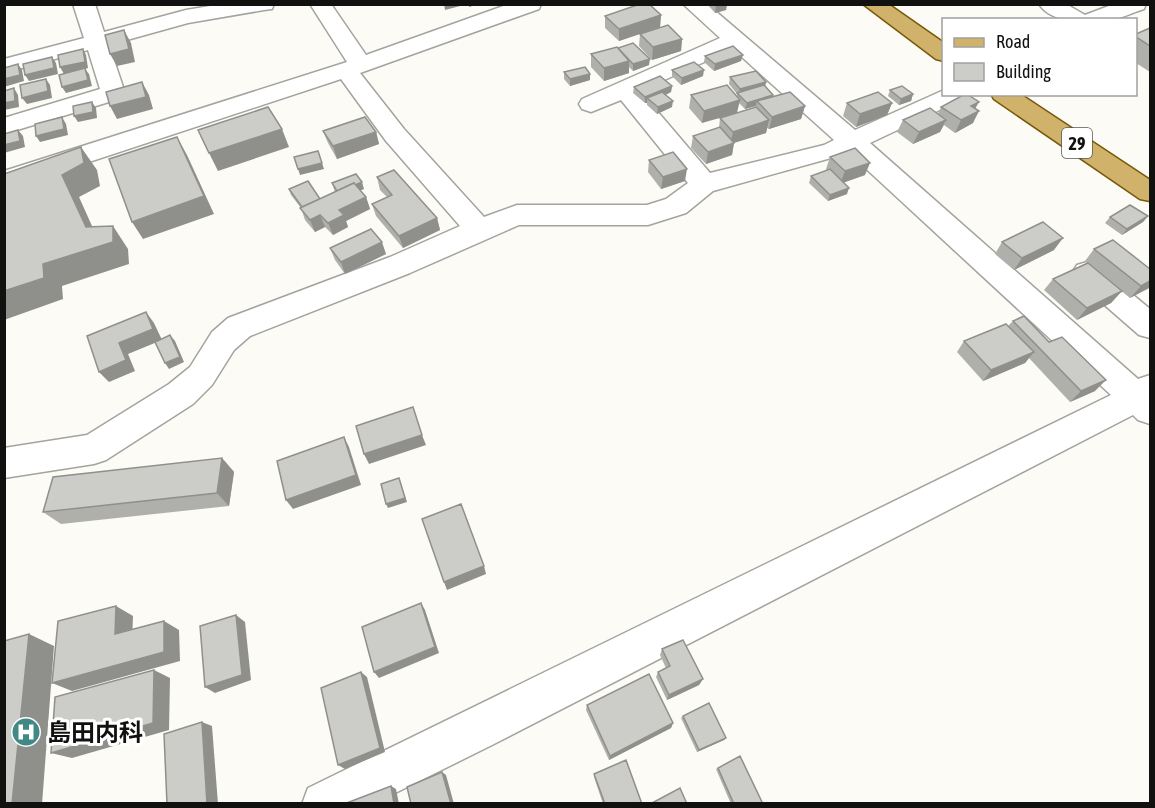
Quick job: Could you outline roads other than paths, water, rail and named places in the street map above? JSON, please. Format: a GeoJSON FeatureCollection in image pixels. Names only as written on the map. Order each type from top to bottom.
{"type":"FeatureCollection","features":[{"type":"Feature","properties":{"kind":"main road"},"geometry":{"type":"LineString","coordinates":[[873,4],[942,53]]}},
{"type":"Feature","properties":{"kind":"main road"},"geometry":{"type":"LineString","coordinates":[[902,4],[942,33]]}},
{"type":"Feature","properties":{"kind":"main road","name":"29"},"geometry":{"type":"LineString","coordinates":[[1005,96],[1150,192]]}},
{"type":"Feature","properties":{"kind":"main road","name":"29"},"geometry":{"type":"LineString","coordinates":[[1037,96],[1150,170]]}},
{"type":"Feature","properties":{"kind":"street"},"geometry":{"type":"LineString","coordinates":[[4,126],[113,93],[98,40],[84,4]]}},
{"type":"Feature","properties":{"kind":"street"},"geometry":{"type":"LineString","coordinates":[[4,66],[186,17],[264,4]]}},
{"type":"Feature","properties":{"kind":"street"},"geometry":{"type":"LineString","coordinates":[[320,4],[353,67],[395,135],[479,229]]}},
{"type":"Feature","properties":{"kind":"street"},"geometry":{"type":"LineString","coordinates":[[4,181],[353,67],[531,4]]}},
{"type":"Feature","properties":{"kind":"street"},"geometry":{"type":"LineString","coordinates":[[324,804],[1145,399],[693,4]]}},
{"type":"Feature","properties":{"kind":"street"},"geometry":{"type":"LineString","coordinates":[[1049,4],[1074,18]]}},
{"type":"Feature","properties":{"kind":"street"},"geometry":{"type":"LineString","coordinates":[[591,104],[735,40]]}},
{"type":"Feature","properties":{"kind":"street"},"geometry":{"type":"LineString","coordinates":[[626,90],[704,184]]}},
{"type":"Feature","properties":{"kind":"street"},"geometry":{"type":"LineString","coordinates":[[4,464],[94,449],[180,394],[201,375],[223,341],[239,327],[400,265],[479,229],[518,215],[648,214],[676,206],[704,184],[832,151],[950,96]]}},
{"type":"Feature","properties":{"kind":"street"},"geometry":{"type":"LineString","coordinates":[[1087,273],[1150,326]]}},
{"type":"Feature","properties":{"kind":"place","name":"島田内科"},"geometry":{"type":"Point","coordinates":[26,732]}}]}
